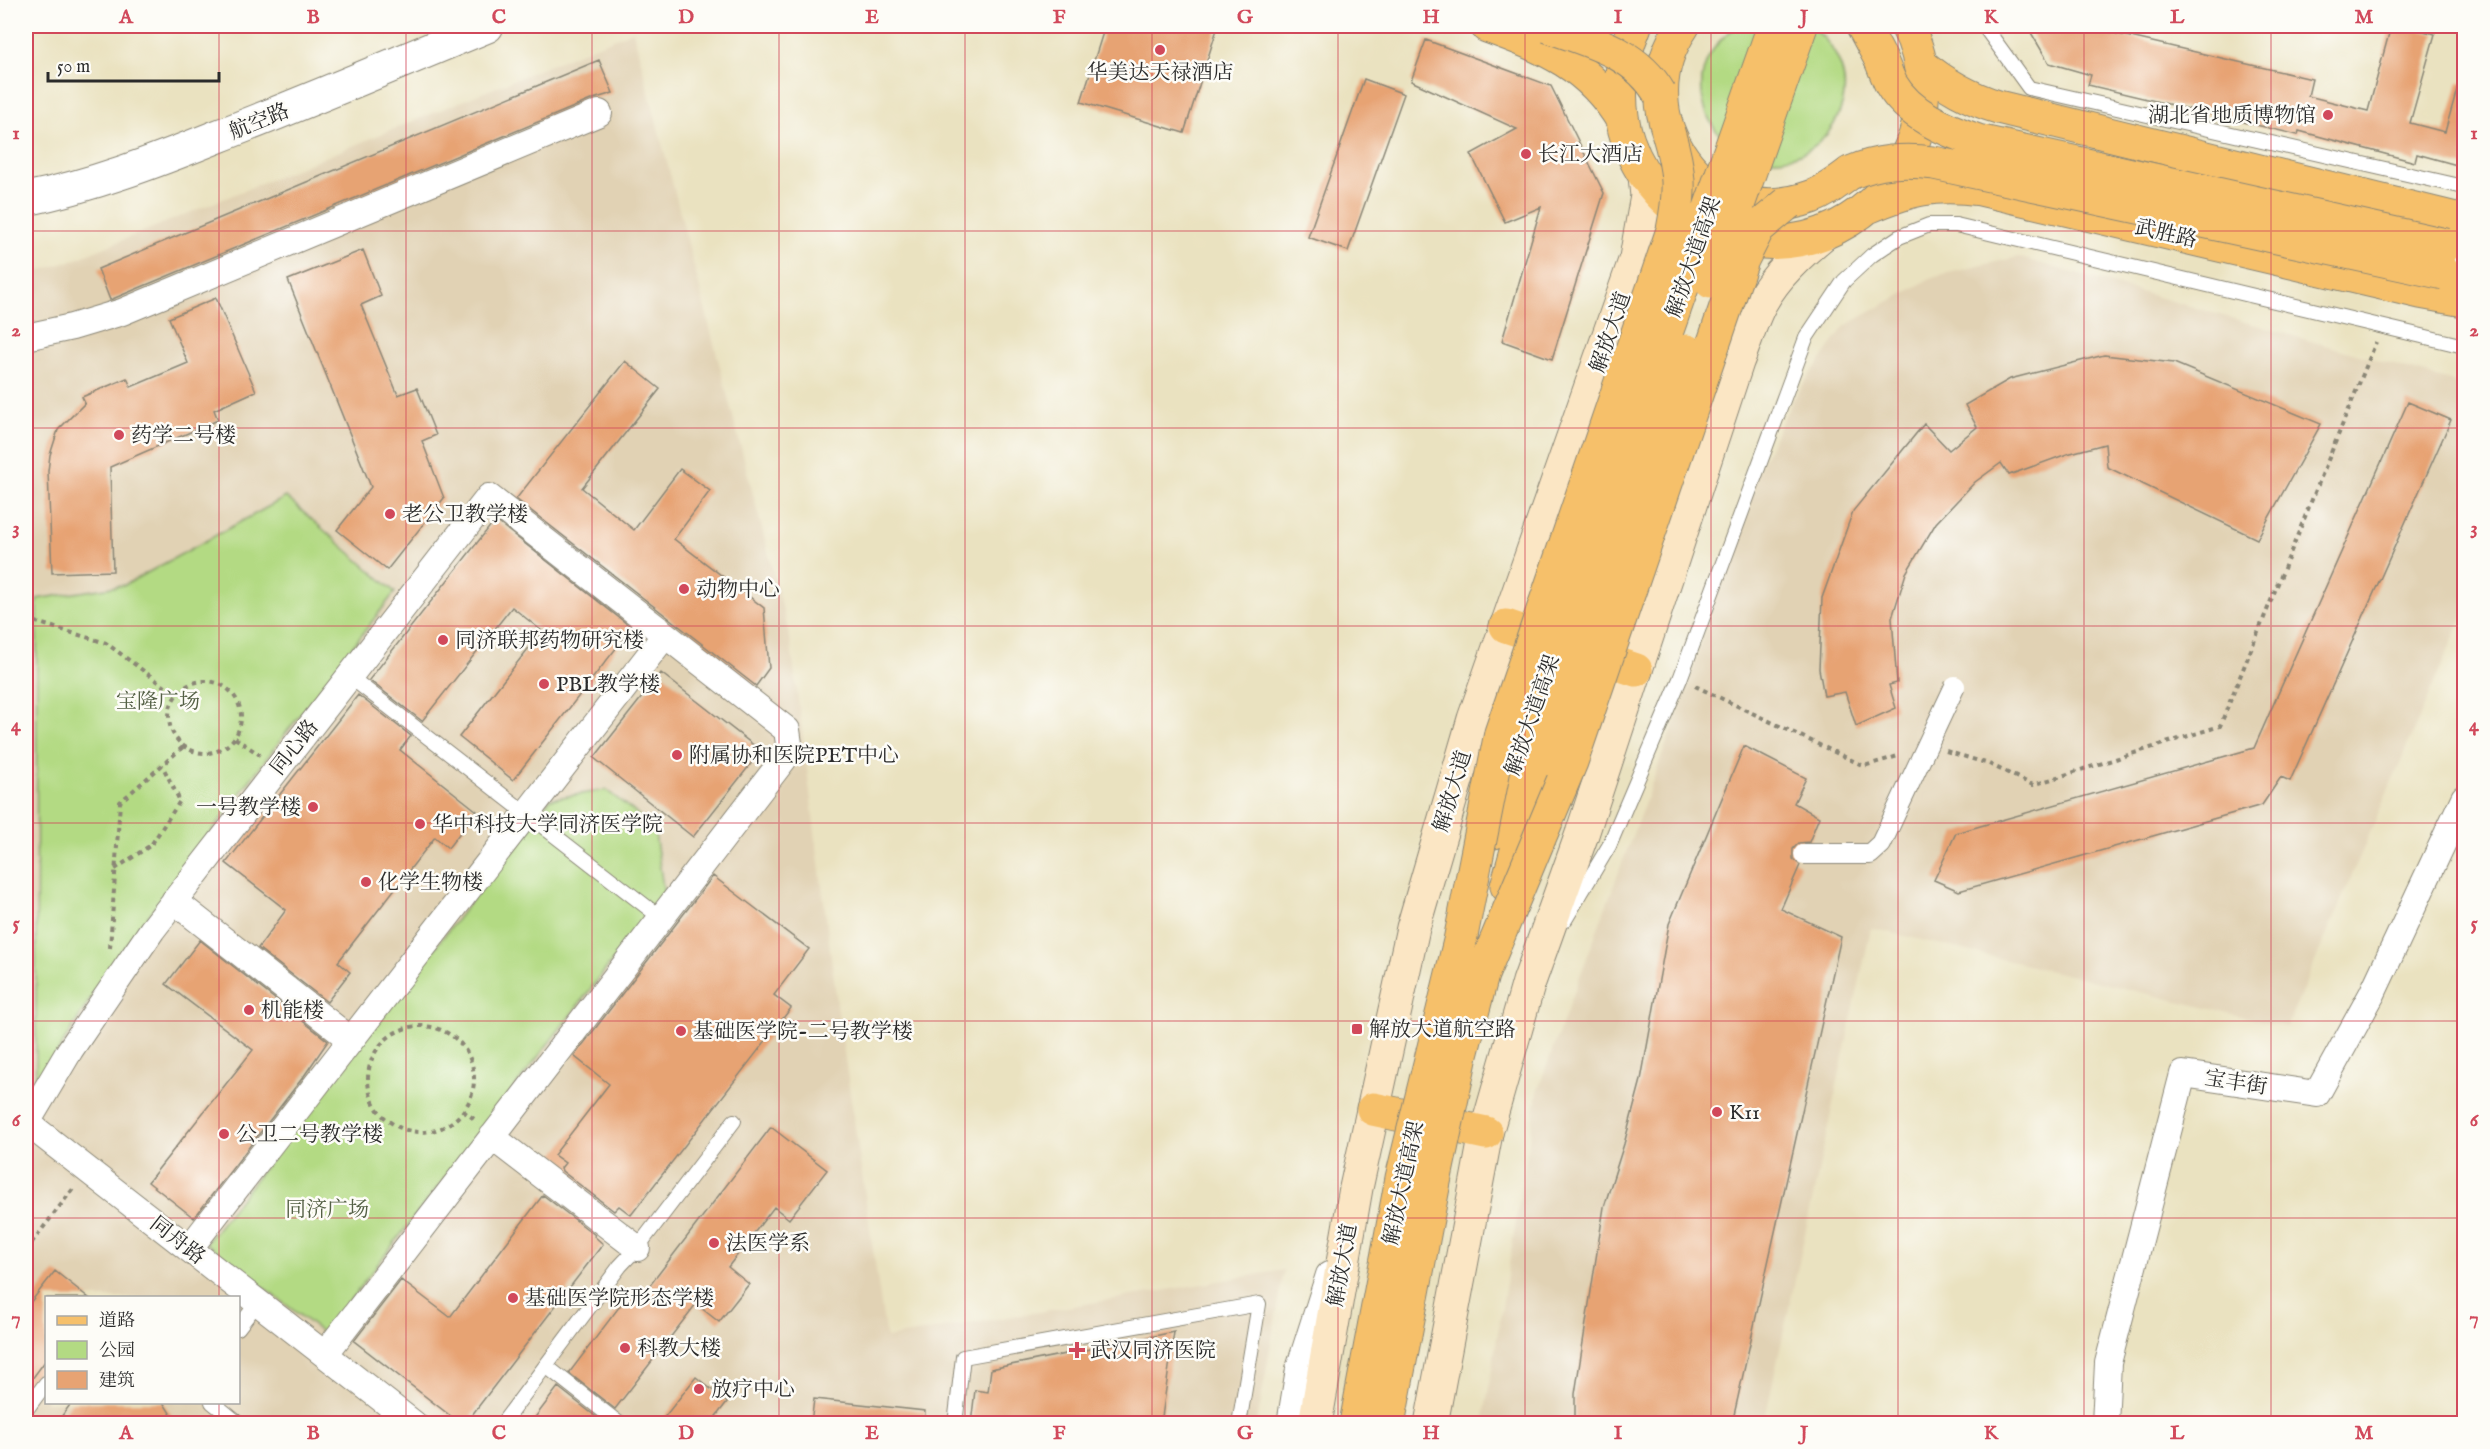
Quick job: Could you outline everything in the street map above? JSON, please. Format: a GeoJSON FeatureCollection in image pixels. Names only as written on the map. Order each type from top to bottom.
{"type":"FeatureCollection","features":[{"type":"Feature","properties":{"kind":"main road"},"geometry":{"type":"LineString","coordinates":[[1487,26],[1558,54],[1579,69],[1610,99],[1623,122]]}},
{"type":"Feature","properties":{"kind":"main road"},"geometry":{"type":"LineString","coordinates":[[1460,941],[1501,733],[1673,230],[1680,184],[1660,94],[1650,76],[1622,56],[1548,26]]}},
{"type":"Feature","properties":{"kind":"main road"},"geometry":{"type":"LineString","coordinates":[[1635,26],[1624,59],[1620,95],[1628,141],[1645,176],[1676,210],[1696,224],[1746,241],[1773,243],[1797,241],[1824,233],[1851,220],[1868,207],[1894,179],[1904,163],[1915,137],[1922,111],[1920,64],[1907,26]]}},
{"type":"Feature","properties":{"kind":"main road"},"geometry":{"type":"LineString","coordinates":[[1660,94],[1667,55],[1683,26]]}},
{"type":"Feature","properties":{"kind":"main road","name":"解放大道高架"},"geometry":{"type":"LineString","coordinates":[[1356,1424],[1402,1178],[1460,941],[1519,751],[1774,26]]}},
{"type":"Feature","properties":{"kind":"main road","name":"解放大道高架"},"geometry":{"type":"LineString","coordinates":[[1388,1424],[1434,1182],[1461,1055],[1543,759],[1801,26]]}},
{"type":"Feature","properties":{"kind":"main road"},"geometry":{"type":"LineString","coordinates":[[1863,26],[1872,40],[1892,85],[1902,98],[1914,110],[1957,134],[1978,141],[2457,253]]}},
{"type":"Feature","properties":{"kind":"main road"},"geometry":{"type":"LineString","coordinates":[[1920,64],[1938,80],[1973,99],[2457,253]]}},
{"type":"Feature","properties":{"kind":"main road"},"geometry":{"type":"LineString","coordinates":[[1668,132],[1677,151],[1690,168],[1707,183],[1725,194],[1745,201],[1767,204],[1788,203],[1811,197],[1831,187],[1850,173],[1870,165],[1909,160],[2457,253]]}},
{"type":"Feature","properties":{"kind":"main road","name":"解放大道"},"geometry":{"type":"LineString","coordinates":[[1315,1424],[1356,1188],[1413,928],[1474,719],[1636,258],[1647,196],[1645,176]]}},
{"type":"Feature","properties":{"kind":"main road","name":"武胜路"},"geometry":{"type":"LineString","coordinates":[[1868,207],[1900,194],[1924,188],[1948,185],[1980,189],[2420,292],[2464,300]]}},
{"type":"Feature","properties":{"kind":"main road"},"geometry":{"type":"LineString","coordinates":[[1482,975],[1571,762],[1742,260],[1758,228],[1788,203]]}},
{"type":"Feature","properties":{"kind":"main road"},"geometry":{"type":"LineString","coordinates":[[1431,1424],[1486,1133],[1529,982],[1582,834],[1737,362],[1761,303],[1789,265],[1824,233]]}},
{"type":"Feature","properties":{"kind":"main road"},"geometry":{"type":"LineString","coordinates":[[1506,626],[1636,670]]}},
{"type":"Feature","properties":{"kind":"main road"},"geometry":{"type":"LineString","coordinates":[[1373,1109],[1486,1133]]}},
{"type":"Feature","properties":{"kind":"street","name":"航空路"},"geometry":{"type":"LineString","coordinates":[[26,200],[62,192],[150,163],[267,118],[487,26]]}},
{"type":"Feature","properties":{"kind":"street"},"geometry":{"type":"LineString","coordinates":[[26,337],[72,327],[122,312],[599,113]]}},
{"type":"Feature","properties":{"kind":"street","name":"同心路"},"geometry":{"type":"LineString","coordinates":[[26,1123],[107,993],[174,901],[489,497],[665,635]]}},
{"type":"Feature","properties":{"kind":"street"},"geometry":{"type":"LineString","coordinates":[[189,1249],[665,635],[787,730],[790,751],[325,1354]]}},
{"type":"Feature","properties":{"kind":"street"},"geometry":{"type":"LineString","coordinates":[[1804,854],[1870,854],[1881,844],[1955,686]]}},
{"type":"Feature","properties":{"kind":"street","name":"宝丰街"},"geometry":{"type":"LineString","coordinates":[[2105,1424],[2108,1363],[2183,1074],[2317,1094],[2372,994],[2464,798]]}},
{"type":"Feature","properties":{"kind":"street"},"geometry":{"type":"LineString","coordinates":[[174,901],[351,1040]]}},
{"type":"Feature","properties":{"kind":"street"},"geometry":{"type":"LineString","coordinates":[[26,1089],[26,1123]]}},
{"type":"Feature","properties":{"kind":"street","name":"同舟路"},"geometry":{"type":"LineString","coordinates":[[26,1123],[414,1424]]}},
{"type":"Feature","properties":{"kind":"street"},"geometry":{"type":"LineString","coordinates":[[492,1137],[637,1248]]}},
{"type":"Feature","properties":{"kind":"street"},"geometry":{"type":"LineString","coordinates":[[1290,1424],[1299,1369],[1356,1188]]}},
{"type":"Feature","properties":{"kind":"lane"},"geometry":{"type":"LineString","coordinates":[[1984,26],[2029,88],[2464,187]]}},
{"type":"Feature","properties":{"kind":"lane"},"geometry":{"type":"LineString","coordinates":[[1529,982],[1609,846],[1680,679],[1806,338],[1844,281],[1872,255],[1899,237],[1929,225],[1956,225],[2464,346]]}},
{"type":"Feature","properties":{"kind":"lane"},"geometry":{"type":"LineString","coordinates":[[349,676],[661,918]]}},
{"type":"Feature","properties":{"kind":"lane"},"geometry":{"type":"LineString","coordinates":[[502,1424],[620,1266],[637,1248],[734,1121]]}},
{"type":"Feature","properties":{"kind":"lane"},"geometry":{"type":"LineString","coordinates":[[240,1325],[258,1302]]}},
{"type":"Feature","properties":{"kind":"lane"},"geometry":{"type":"LineString","coordinates":[[954,1424],[963,1357],[1259,1304],[1239,1424]]}},
{"type":"Feature","properties":{"kind":"lane"},"geometry":{"type":"LineString","coordinates":[[546,1366],[620,1424]]}},
{"type":"Feature","properties":{"kind":"lane"},"geometry":{"type":"LineString","coordinates":[[26,1410],[45,1384]]}},
{"type":"Feature","properties":{"kind":"lane"},"geometry":{"type":"LineString","coordinates":[[214,1404],[239,1424]]}},
{"type":"Feature","properties":{"kind":"path"},"geometry":{"type":"LineString","coordinates":[[1940,750],[1989,764],[2033,785],[2220,726],[2383,326]]}},
{"type":"Feature","properties":{"kind":"path"},"geometry":{"type":"LineString","coordinates":[[26,619],[106,643],[176,695]]}},
{"type":"Feature","properties":{"kind":"path"},"geometry":{"type":"LineString","coordinates":[[1680,679],[1864,766],[1908,753]]}},
{"type":"Feature","properties":{"kind":"path"},"geometry":{"type":"LineString","coordinates":[[210,680],[232,691],[239,702],[242,714],[241,727],[235,738],[227,747],[217,752],[194,752],[184,746],[175,739],[168,716],[176,695],[185,686],[197,681],[210,680]]}},
{"type":"Feature","properties":{"kind":"path"},"geometry":{"type":"LineString","coordinates":[[235,738],[266,759]]}},
{"type":"Feature","properties":{"kind":"path"},"geometry":{"type":"LineString","coordinates":[[107,993],[120,801],[184,746]]}},
{"type":"Feature","properties":{"kind":"path"},"geometry":{"type":"LineString","coordinates":[[115,870],[151,845],[180,801],[162,765]]}},
{"type":"Feature","properties":{"kind":"path"},"geometry":{"type":"LineString","coordinates":[[414,1027],[428,1027],[453,1037],[463,1047],[473,1072],[472,1092],[463,1111],[454,1121],[428,1132],[401,1128],[389,1121],[379,1112],[372,1100],[369,1086],[370,1066],[379,1047],[400,1030],[414,1027]]}},
{"type":"Feature","properties":{"kind":"path"},"geometry":{"type":"LineString","coordinates":[[26,1250],[88,1170]]}},
{"type":"Feature","properties":{"kind":"shaded area","name":"华中科技大学同济医学院"},"geometry":{"type":"Polygon","coordinates":[[[633,31],[790,637],[838,1011],[886,1338],[1284,1270],[1257,1423],[26,1424],[26,275],[74,260],[633,31]]]}},
{"type":"Feature","properties":{"kind":"shaded area"},"geometry":{"type":"Polygon","coordinates":[[[2018,257],[2464,385],[2464,613],[2287,1027],[1871,928],[1764,1423],[1483,1424],[1537,1092],[1685,694],[1745,497],[1793,399],[1845,326],[1935,276],[2018,257]]]}},
{"type":"Feature","properties":{"kind":"green space"},"geometry":{"type":"Polygon","coordinates":[[[1738,26],[1808,26],[1824,38],[1835,54],[1844,78],[1842,106],[1827,134],[1808,150],[1787,158],[1764,158],[1742,152],[1723,139],[1709,119],[1702,93],[1706,63],[1722,38],[1738,26]]]}},
{"type":"Feature","properties":{"kind":"green space","name":"宝隆广场"},"geometry":{"type":"Polygon","coordinates":[[[286,497],[395,592],[110,967],[36,1087],[37,599],[125,585],[286,497]]]}},
{"type":"Feature","properties":{"kind":"green space","name":"同济广场"},"geometry":{"type":"Polygon","coordinates":[[[606,790],[654,827],[664,894],[324,1334],[206,1243],[550,799],[606,790]]]}},
{"type":"Feature","properties":{"kind":"building"},"geometry":{"type":"Polygon","coordinates":[[[1105,26],[1218,26],[1184,133],[1081,102],[1105,26]]]}},
{"type":"Feature","properties":{"kind":"building"},"geometry":{"type":"Polygon","coordinates":[[[2027,26],[2083,26],[2312,79],[2308,96],[2368,111],[2391,26],[2404,26],[2435,34],[2410,123],[2445,132],[2459,82],[2464,83],[2464,167],[2417,154],[2415,162],[2299,131],[2298,135],[2088,85],[2091,75],[2049,63],[2027,26]]]}},
{"type":"Feature","properties":{"kind":"building"},"geometry":{"type":"Polygon","coordinates":[[[1426,40],[1551,86],[1604,193],[1552,359],[1502,341],[1541,207],[1505,222],[1471,154],[1517,129],[1411,81],[1426,40]]]}},
{"type":"Feature","properties":{"kind":"building"},"geometry":{"type":"Polygon","coordinates":[[[599,60],[613,93],[593,99],[110,300],[98,269],[599,60]]]}},
{"type":"Feature","properties":{"kind":"building"},"geometry":{"type":"Polygon","coordinates":[[[1364,79],[1404,94],[1348,251],[1308,237],[1364,79]]]}},
{"type":"Feature","properties":{"kind":"building"},"geometry":{"type":"Polygon","coordinates":[[[363,250],[381,296],[361,305],[398,395],[417,388],[436,435],[422,441],[444,498],[387,570],[337,530],[371,487],[288,280],[363,250]]]}},
{"type":"Feature","properties":{"kind":"building","name":"药学二号楼"},"geometry":{"type":"Polygon","coordinates":[[[216,298],[256,391],[214,410],[218,420],[110,467],[113,571],[52,573],[48,471],[50,455],[58,430],[85,403],[82,397],[127,378],[131,387],[188,363],[169,318],[216,298]]]}},
{"type":"Feature","properties":{"kind":"building"},"geometry":{"type":"Polygon","coordinates":[[[2104,355],[2174,363],[2321,424],[2257,539],[2107,467],[2105,444],[2067,454],[2009,475],[2001,463],[1975,482],[1936,523],[1906,573],[1892,618],[1897,683],[1889,685],[1896,708],[1856,726],[1845,692],[1824,696],[1819,669],[1822,598],[1853,511],[1924,424],[1949,450],[1977,427],[1965,405],[2010,379],[2104,355]]]}},
{"type":"Feature","properties":{"kind":"building"},"geometry":{"type":"Polygon","coordinates":[[[625,361],[660,389],[582,488],[634,530],[680,469],[710,491],[674,539],[764,608],[769,668],[756,686],[516,499],[625,361]]]}},
{"type":"Feature","properties":{"kind":"building"},"geometry":{"type":"Polygon","coordinates":[[[2408,402],[2451,420],[2290,781],[2281,777],[2262,805],[1959,891],[1934,880],[1956,833],[2254,748],[2408,402]]]}},
{"type":"Feature","properties":{"kind":"building"},"geometry":{"type":"Polygon","coordinates":[[[495,520],[632,628],[513,780],[459,737],[542,631],[512,607],[422,721],[369,680],[495,520]]]}},
{"type":"Feature","properties":{"kind":"building","name":"附属协和医院PET中心"},"geometry":{"type":"Polygon","coordinates":[[[661,673],[761,751],[693,837],[594,758],[661,673]]]}},
{"type":"Feature","properties":{"kind":"building"},"geometry":{"type":"Polygon","coordinates":[[[358,695],[411,736],[400,750],[477,811],[448,848],[435,837],[338,962],[350,972],[327,1002],[258,948],[286,910],[226,863],[358,695]]]}},
{"type":"Feature","properties":{"kind":"building","name":"K11"},"geometry":{"type":"Polygon","coordinates":[[[1744,746],[1806,778],[1794,803],[1819,817],[1809,842],[1799,843],[1793,849],[1793,859],[1800,865],[1781,909],[1841,937],[1732,1424],[1575,1424],[1575,1394],[1604,1207],[1641,1080],[1669,924],[1744,746]]]}},
{"type":"Feature","properties":{"kind":"building","name":"基础医学院-二号教学楼"},"geometry":{"type":"Polygon","coordinates":[[[713,876],[809,949],[774,995],[791,1008],[631,1215],[619,1206],[614,1211],[562,1171],[561,1168],[565,1163],[554,1155],[609,1084],[574,1056],[713,876]]]}},
{"type":"Feature","properties":{"kind":"building"},"geometry":{"type":"Polygon","coordinates":[[[200,940],[328,1041],[304,1076],[194,1218],[148,1182],[253,1050],[166,984],[200,940]]]}},
{"type":"Feature","properties":{"kind":"building","name":"法医学系"},"geometry":{"type":"Polygon","coordinates":[[[771,1127],[827,1170],[789,1219],[774,1207],[728,1267],[749,1284],[719,1322],[696,1304],[615,1409],[569,1373],[632,1290],[641,1297],[771,1127]]]}},
{"type":"Feature","properties":{"kind":"building","name":"基础医学院形态学楼"},"geometry":{"type":"Polygon","coordinates":[[[543,1195],[595,1235],[603,1244],[465,1424],[461,1424],[354,1341],[401,1280],[450,1317],[543,1195]]]}},
{"type":"Feature","properties":{"kind":"building"},"geometry":{"type":"Polygon","coordinates":[[[55,1271],[86,1296],[45,1296],[45,1361],[26,1387],[26,1308],[55,1271]]]}},
{"type":"Feature","properties":{"kind":"building"},"geometry":{"type":"Polygon","coordinates":[[[1174,1332],[1161,1424],[971,1424],[975,1390],[988,1392],[991,1369],[1174,1332]]]}},
{"type":"Feature","properties":{"kind":"building","name":"放疗中心"},"geometry":{"type":"Polygon","coordinates":[[[696,1377],[727,1402],[710,1424],[659,1424],[696,1377]]]}},
{"type":"Feature","properties":{"kind":"building"},"geometry":{"type":"Polygon","coordinates":[[[558,1387],[604,1423],[604,1424],[530,1424],[558,1387]]]}},
{"type":"Feature","properties":{"kind":"building"},"geometry":{"type":"Polygon","coordinates":[[[814,1399],[925,1411],[924,1424],[811,1424],[814,1399]]]}},
{"type":"Feature","properties":{"kind":"building"},"geometry":{"type":"Polygon","coordinates":[[[71,1404],[164,1404],[177,1424],[56,1424],[71,1404]]]}},
{"type":"Feature","properties":{"kind":"place","name":"华美达天禄酒店"},"geometry":{"type":"Point","coordinates":[1160,50]}},
{"type":"Feature","properties":{"kind":"place","name":"湖北省地质博物馆"},"geometry":{"type":"Point","coordinates":[2328,115]}},
{"type":"Feature","properties":{"kind":"place","name":"长江大酒店"},"geometry":{"type":"Point","coordinates":[1526,154]}},
{"type":"Feature","properties":{"kind":"place","name":"药学二号楼"},"geometry":{"type":"Point","coordinates":[119,435]}},
{"type":"Feature","properties":{"kind":"place","name":"老公卫教学楼"},"geometry":{"type":"Point","coordinates":[390,514]}},
{"type":"Feature","properties":{"kind":"place","name":"动物中心"},"geometry":{"type":"Point","coordinates":[684,589]}},
{"type":"Feature","properties":{"kind":"place","name":"同济联邦药物研究楼"},"geometry":{"type":"Point","coordinates":[443,640]}},
{"type":"Feature","properties":{"kind":"place","name":"PBL教学楼"},"geometry":{"type":"Point","coordinates":[544,684]}},
{"type":"Feature","properties":{"kind":"place","name":"附属协和医院PET中心"},"geometry":{"type":"Point","coordinates":[677,755]}},
{"type":"Feature","properties":{"kind":"place","name":"一号教学楼"},"geometry":{"type":"Point","coordinates":[313,807]}},
{"type":"Feature","properties":{"kind":"place","name":"华中科技大学同济医学院"},"geometry":{"type":"Point","coordinates":[420,824]}},
{"type":"Feature","properties":{"kind":"place","name":"化学生物楼"},"geometry":{"type":"Point","coordinates":[366,882]}},
{"type":"Feature","properties":{"kind":"place","name":"机能楼"},"geometry":{"type":"Point","coordinates":[249,1010]}},
{"type":"Feature","properties":{"kind":"place","name":"解放大道航空路"},"geometry":{"type":"Point","coordinates":[1357,1029]}},
{"type":"Feature","properties":{"kind":"place","name":"基础医学院-二号教学楼"},"geometry":{"type":"Point","coordinates":[681,1031]}},
{"type":"Feature","properties":{"kind":"place","name":"K11"},"geometry":{"type":"Point","coordinates":[1717,1112]}},
{"type":"Feature","properties":{"kind":"place","name":"公卫二号教学楼"},"geometry":{"type":"Point","coordinates":[224,1134]}},
{"type":"Feature","properties":{"kind":"place","name":"法医学系"},"geometry":{"type":"Point","coordinates":[714,1243]}},
{"type":"Feature","properties":{"kind":"place","name":"基础医学院形态学楼"},"geometry":{"type":"Point","coordinates":[513,1298]}},
{"type":"Feature","properties":{"kind":"place","name":"科教大楼"},"geometry":{"type":"Point","coordinates":[625,1348]}},
{"type":"Feature","properties":{"kind":"place","name":"武汉同济医院"},"geometry":{"type":"Point","coordinates":[1077,1350]}},
{"type":"Feature","properties":{"kind":"place","name":"放疗中心"},"geometry":{"type":"Point","coordinates":[699,1389]}}]}
